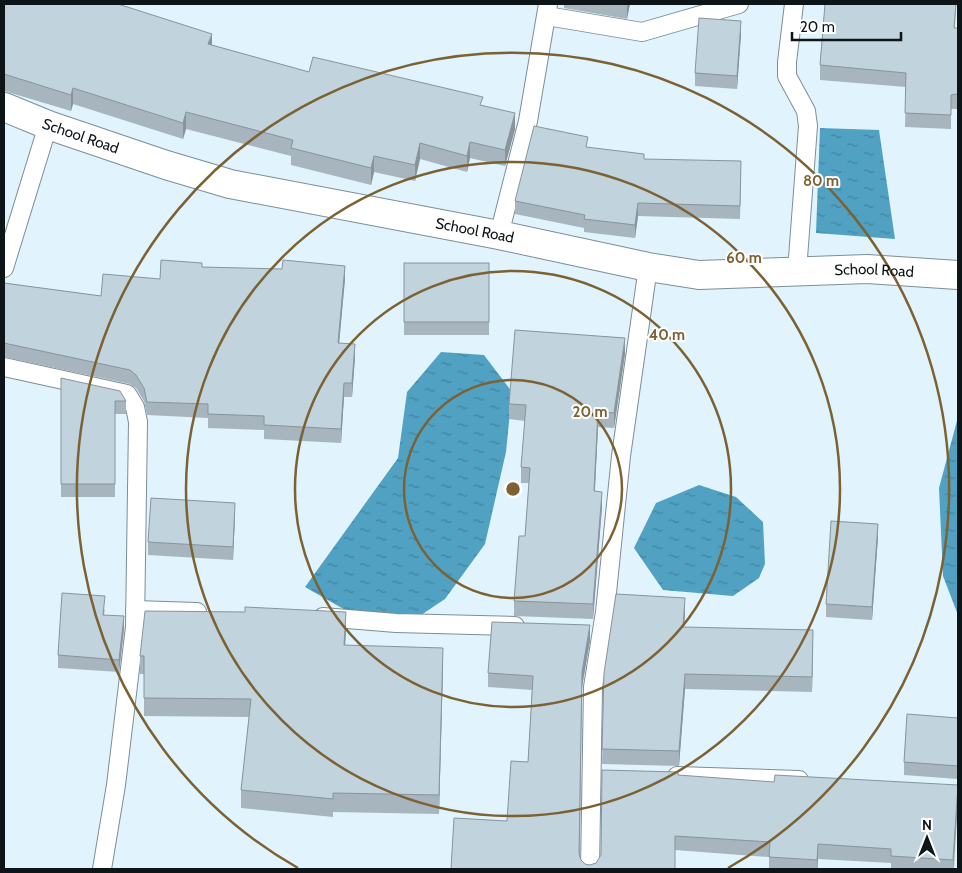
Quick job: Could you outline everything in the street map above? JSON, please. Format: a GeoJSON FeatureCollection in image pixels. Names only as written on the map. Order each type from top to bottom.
{"type":"FeatureCollection","features":[{"type":"Feature","properties":{"kind":"street","name":"School Road"},"geometry":{"type":"LineString","coordinates":[[4,107],[48,125],[166,165],[230,184],[499,235],[648,267],[699,274],[867,269],[958,275]]}},
{"type":"Feature","properties":{"kind":"lane"},"geometry":{"type":"LineString","coordinates":[[499,235],[528,121],[547,10],[642,32],[740,4]]}},
{"type":"Feature","properties":{"kind":"lane"},"geometry":{"type":"LineString","coordinates":[[794,4],[786,62],[787,76],[806,111],[808,126],[797,272]]}},
{"type":"Feature","properties":{"kind":"lane"},"geometry":{"type":"LineString","coordinates":[[4,268],[48,125]]}},
{"type":"Feature","properties":{"kind":"lane"},"geometry":{"type":"LineString","coordinates":[[590,869],[593,688],[602,630],[621,456],[648,267]]}},
{"type":"Feature","properties":{"kind":"lane"},"geometry":{"type":"LineString","coordinates":[[4,367],[126,394],[136,407],[138,422],[136,627],[116,785],[102,869]]}},
{"type":"Feature","properties":{"kind":"lane"},"geometry":{"type":"LineString","coordinates":[[136,610],[211,613]]}},
{"type":"Feature","properties":{"kind":"lane"},"geometry":{"type":"LineString","coordinates":[[306,616],[396,623],[536,627]]}},
{"type":"Feature","properties":{"kind":"lane"},"geometry":{"type":"LineString","coordinates":[[583,629],[602,630]]}},
{"type":"Feature","properties":{"kind":"lane"},"geometry":{"type":"LineString","coordinates":[[592,774],[612,774]]}},
{"type":"Feature","properties":{"kind":"lane"},"geometry":{"type":"LineString","coordinates":[[661,776],[820,781]]}},
{"type":"Feature","properties":{"kind":"water"},"geometry":{"type":"Polygon","coordinates":[[[820,128],[879,130],[895,239],[816,233],[820,128]]]}},
{"type":"Feature","properties":{"kind":"water"},"geometry":{"type":"Polygon","coordinates":[[[441,352],[484,355],[512,392],[506,452],[485,544],[445,599],[415,619],[361,619],[305,587],[398,458],[407,392],[441,352]]]}},
{"type":"Feature","properties":{"kind":"water"},"geometry":{"type":"Polygon","coordinates":[[[958,417],[958,615],[943,576],[939,488],[958,417]]]}},
{"type":"Feature","properties":{"kind":"water"},"geometry":{"type":"Polygon","coordinates":[[[699,485],[736,497],[763,522],[765,564],[759,578],[733,596],[663,590],[634,548],[656,503],[699,485]]]}},
{"type":"Feature","properties":{"kind":"building"},"geometry":{"type":"Polygon","coordinates":[[[4,4],[118,4],[212,34],[208,44],[309,72],[313,57],[483,97],[480,105],[515,113],[505,150],[470,142],[467,156],[420,143],[415,165],[374,156],[371,168],[291,148],[293,140],[186,112],[183,123],[73,88],[71,95],[4,74],[4,4]]]}},
{"type":"Feature","properties":{"kind":"building"},"geometry":{"type":"Polygon","coordinates":[[[825,4],[956,4],[954,28],[958,28],[958,94],[951,95],[951,115],[905,113],[906,73],[820,65],[825,4]]]}},
{"type":"Feature","properties":{"kind":"building"},"geometry":{"type":"Polygon","coordinates":[[[699,18],[741,21],[737,76],[695,73],[699,18]]]}},
{"type":"Feature","properties":{"kind":"building"},"geometry":{"type":"Polygon","coordinates":[[[534,126],[588,137],[586,147],[644,154],[644,159],[741,161],[740,206],[638,203],[635,225],[584,219],[585,215],[515,201],[534,126]]]}},
{"type":"Feature","properties":{"kind":"building"},"geometry":{"type":"Polygon","coordinates":[[[161,260],[202,263],[202,267],[282,269],[283,260],[345,266],[338,343],[355,344],[352,383],[344,383],[341,429],[264,425],[264,416],[208,414],[208,404],[147,402],[144,388],[136,375],[130,370],[4,343],[4,283],[101,296],[103,274],[160,279],[161,260]]]}},
{"type":"Feature","properties":{"kind":"building"},"geometry":{"type":"Polygon","coordinates":[[[404,263],[489,263],[489,322],[404,322],[404,263]]]}},
{"type":"Feature","properties":{"kind":"building"},"geometry":{"type":"Polygon","coordinates":[[[515,330],[625,338],[614,413],[598,411],[594,491],[602,492],[593,604],[514,601],[519,536],[525,536],[530,468],[521,467],[526,405],[509,404],[515,330]]]}},
{"type":"Feature","properties":{"kind":"building"},"geometry":{"type":"Polygon","coordinates":[[[61,378],[120,391],[126,401],[115,401],[115,484],[61,484],[61,378]]]}},
{"type":"Feature","properties":{"kind":"building"},"geometry":{"type":"Polygon","coordinates":[[[151,498],[235,503],[233,547],[148,542],[151,498]]]}},
{"type":"Feature","properties":{"kind":"building"},"geometry":{"type":"Polygon","coordinates":[[[831,521],[878,524],[872,607],[826,604],[831,521]]]}},
{"type":"Feature","properties":{"kind":"building"},"geometry":{"type":"Polygon","coordinates":[[[62,593],[105,596],[103,615],[124,616],[119,660],[58,655],[62,593]]]}},
{"type":"Feature","properties":{"kind":"building"},"geometry":{"type":"Polygon","coordinates":[[[616,594],[685,598],[683,627],[813,630],[812,677],[685,674],[679,751],[602,749],[604,673],[616,594]]]}},
{"type":"Feature","properties":{"kind":"building"},"geometry":{"type":"Polygon","coordinates":[[[245,607],[346,612],[344,645],[443,648],[439,795],[333,793],[333,799],[241,790],[251,699],[144,698],[144,656],[140,656],[145,611],[245,612],[245,607]]]}},
{"type":"Feature","properties":{"kind":"building"},"geometry":{"type":"Polygon","coordinates":[[[492,622],[590,625],[582,672],[579,854],[585,864],[596,863],[601,855],[602,770],[678,772],[678,775],[774,782],[775,775],[958,785],[953,860],[891,856],[891,849],[818,844],[817,860],[769,857],[770,842],[675,836],[675,869],[451,869],[454,818],[507,821],[511,761],[528,762],[533,676],[488,673],[492,622]]]}},
{"type":"Feature","properties":{"kind":"building"},"geometry":{"type":"Polygon","coordinates":[[[907,714],[958,718],[958,766],[904,762],[907,714]]]}}]}
